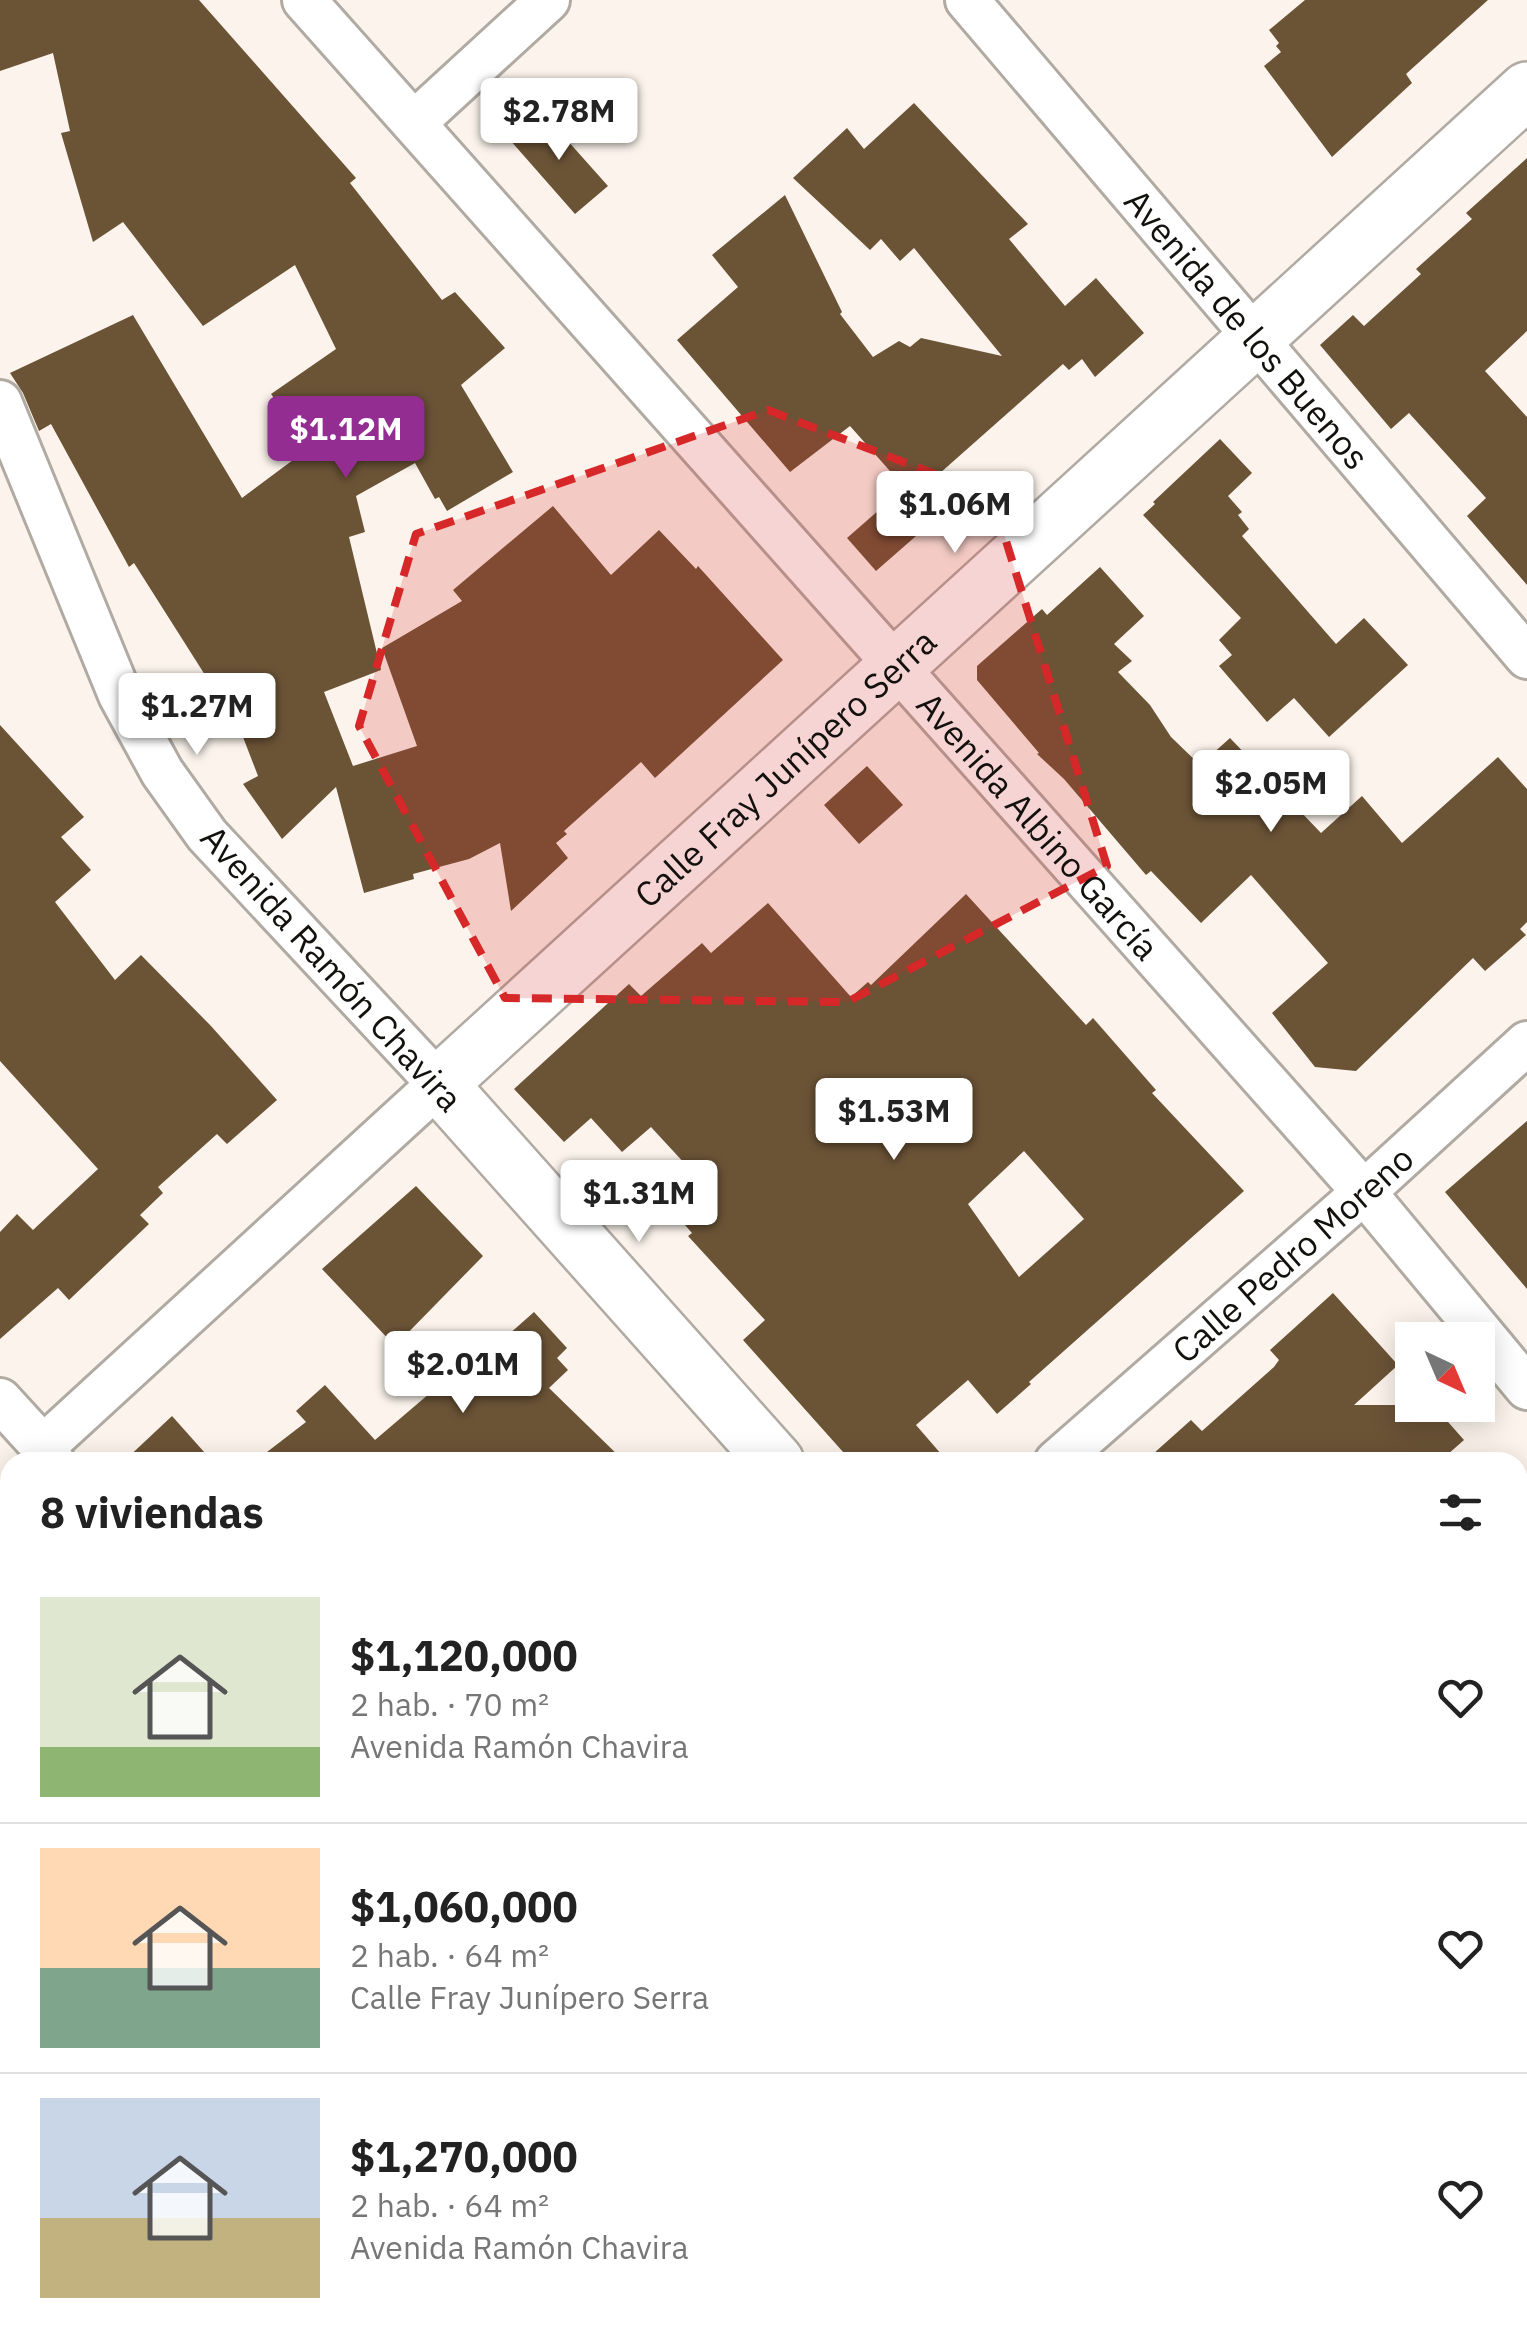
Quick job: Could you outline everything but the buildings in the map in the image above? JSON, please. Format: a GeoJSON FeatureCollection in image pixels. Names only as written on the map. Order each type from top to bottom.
{"type":"FeatureCollection","features":[{"type":"Feature","properties":{"kind":"main road","name":"Calle Fray Junípero Serra"},"geometry":{"type":"LineString","coordinates":[[439,1084],[1527,90]]}},
{"type":"Feature","properties":{"kind":"main road","name":"Avenida Ramón Chavira"},"geometry":{"type":"LineString","coordinates":[[439,1084],[767,1452]]}},
{"type":"Feature","properties":{"kind":"street","name":"Avenida Albino García"},"geometry":{"type":"LineString","coordinates":[[304,0],[1364,1192],[1527,1388]]}},
{"type":"Feature","properties":{"kind":"street"},"geometry":{"type":"LineString","coordinates":[[415,122],[548,0]]}},
{"type":"Feature","properties":{"kind":"street","name":"Avenida de los Buenos"},"geometry":{"type":"LineString","coordinates":[[967,0],[1527,657]]}},
{"type":"Feature","properties":{"kind":"street","name":"Avenida Ramón Chavira"},"geometry":{"type":"LineString","coordinates":[[0,402],[120,695],[162,772],[207,835],[439,1084]]}},
{"type":"Feature","properties":{"kind":"street","name":"Calle Pedro Moreno"},"geometry":{"type":"LineString","coordinates":[[1067,1452],[1527,1044]]}},
{"type":"Feature","properties":{"kind":"street","name":"Calle Fray Junípero Serra"},"geometry":{"type":"LineString","coordinates":[[51,1452],[439,1084]]}},
{"type":"Feature","properties":{"kind":"street"},"geometry":{"type":"LineString","coordinates":[[0,1400],[45,1452]]}},
{"type":"Feature","properties":{"kind":"highlighted area"},"geometry":{"type":"Polygon","coordinates":[[[768,410],[992,496],[1107,866],[847,1002],[505,998],[359,726],[416,534],[768,410]]]}}]}
